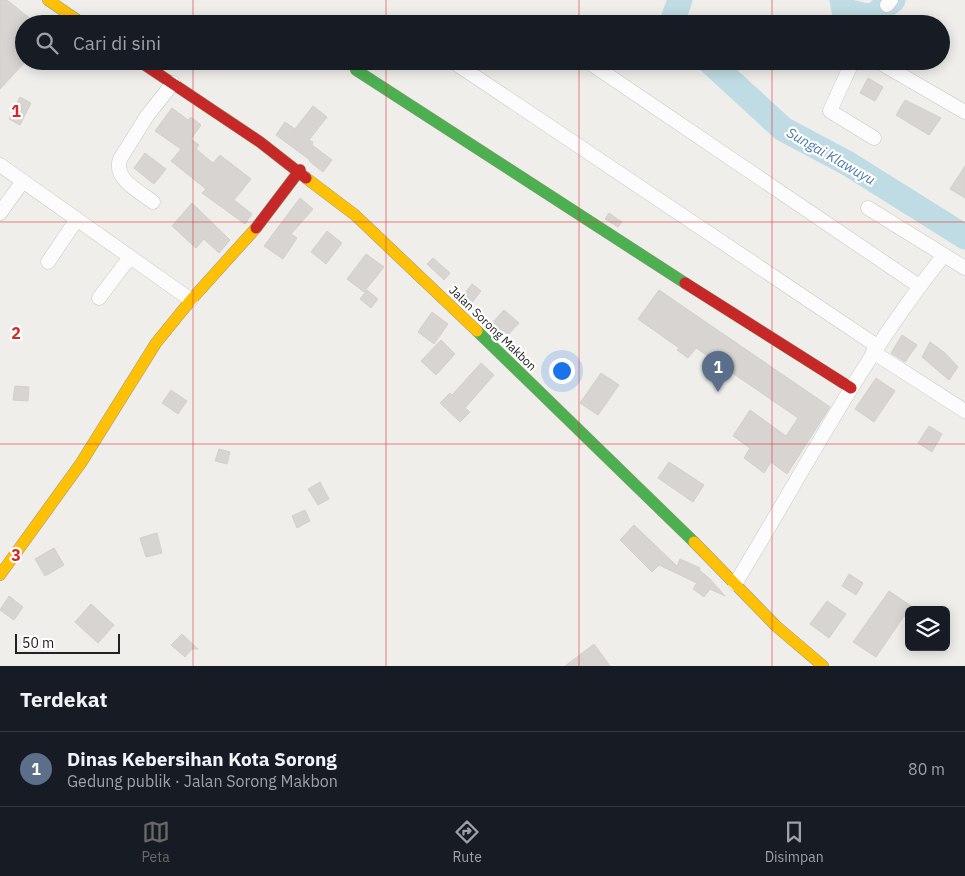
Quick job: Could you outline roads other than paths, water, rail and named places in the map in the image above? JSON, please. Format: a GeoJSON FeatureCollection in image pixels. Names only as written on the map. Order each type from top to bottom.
{"type":"FeatureCollection","features":[{"type":"Feature","properties":{"kind":"main road"},"geometry":{"type":"LineString","coordinates":[[48,0],[70,15]]}},
{"type":"Feature","properties":{"kind":"main road","name":"Jalan Sorong Makbon"},"geometry":{"type":"LineString","coordinates":[[152,70],[300,170],[355,216],[481,334],[659,506],[782,632],[823,666]]}},
{"type":"Feature","properties":{"kind":"main road"},"geometry":{"type":"LineString","coordinates":[[356,70],[587,221],[851,388]]}},
{"type":"Feature","properties":{"kind":"main road"},"geometry":{"type":"LineString","coordinates":[[0,575],[81,463],[156,343],[191,300],[256,228],[300,170]]}},
{"type":"Feature","properties":{"kind":"street"},"geometry":{"type":"LineString","coordinates":[[465,70],[965,411]]}},
{"type":"Feature","properties":{"kind":"street"},"geometry":{"type":"LineString","coordinates":[[600,70],[919,286]]}},
{"type":"Feature","properties":{"kind":"street"},"geometry":{"type":"LineString","coordinates":[[849,70],[830,111],[874,138]]}},
{"type":"Feature","properties":{"kind":"street"},"geometry":{"type":"LineString","coordinates":[[893,70],[965,112]]}},
{"type":"Feature","properties":{"kind":"street"},"geometry":{"type":"LineString","coordinates":[[153,202],[120,176],[117,166],[147,116],[173,84]]}},
{"type":"Feature","properties":{"kind":"street"},"geometry":{"type":"LineString","coordinates":[[0,165],[191,300]]}},
{"type":"Feature","properties":{"kind":"street"},"geometry":{"type":"LineString","coordinates":[[0,213],[23,181]]}},
{"type":"Feature","properties":{"kind":"street"},"geometry":{"type":"LineString","coordinates":[[868,208],[965,268]]}},
{"type":"Feature","properties":{"kind":"street"},"geometry":{"type":"LineString","coordinates":[[48,262],[77,220]]}},
{"type":"Feature","properties":{"kind":"street"},"geometry":{"type":"LineString","coordinates":[[735,584],[786,502],[875,349],[919,286],[944,255]]}},
{"type":"Feature","properties":{"kind":"street"},"geometry":{"type":"LineString","coordinates":[[99,298],[130,257]]}},
{"type":"Feature","properties":{"kind":"waterway","name":"Sungai Klawuyu"},"geometry":{"type":"LineString","coordinates":[[674,15],[680,0]]}},
{"type":"Feature","properties":{"kind":"waterway","name":"Sungai Klawuyu"},"geometry":{"type":"LineString","coordinates":[[842,0],[844,11],[863,15]]}},
{"type":"Feature","properties":{"kind":"waterway","name":"Sungai Klawuyu"},"geometry":{"type":"LineString","coordinates":[[874,15],[893,0]]}},
{"type":"Feature","properties":{"kind":"waterway","name":"Sungai Klawuyu"},"geometry":{"type":"LineString","coordinates":[[719,70],[783,129],[847,163],[965,237]]}},
{"type":"Feature","properties":{"kind":"place","name":"Dinas Kebersihan Kota Sorong"},"geometry":{"type":"Point","coordinates":[718,392]}}]}
